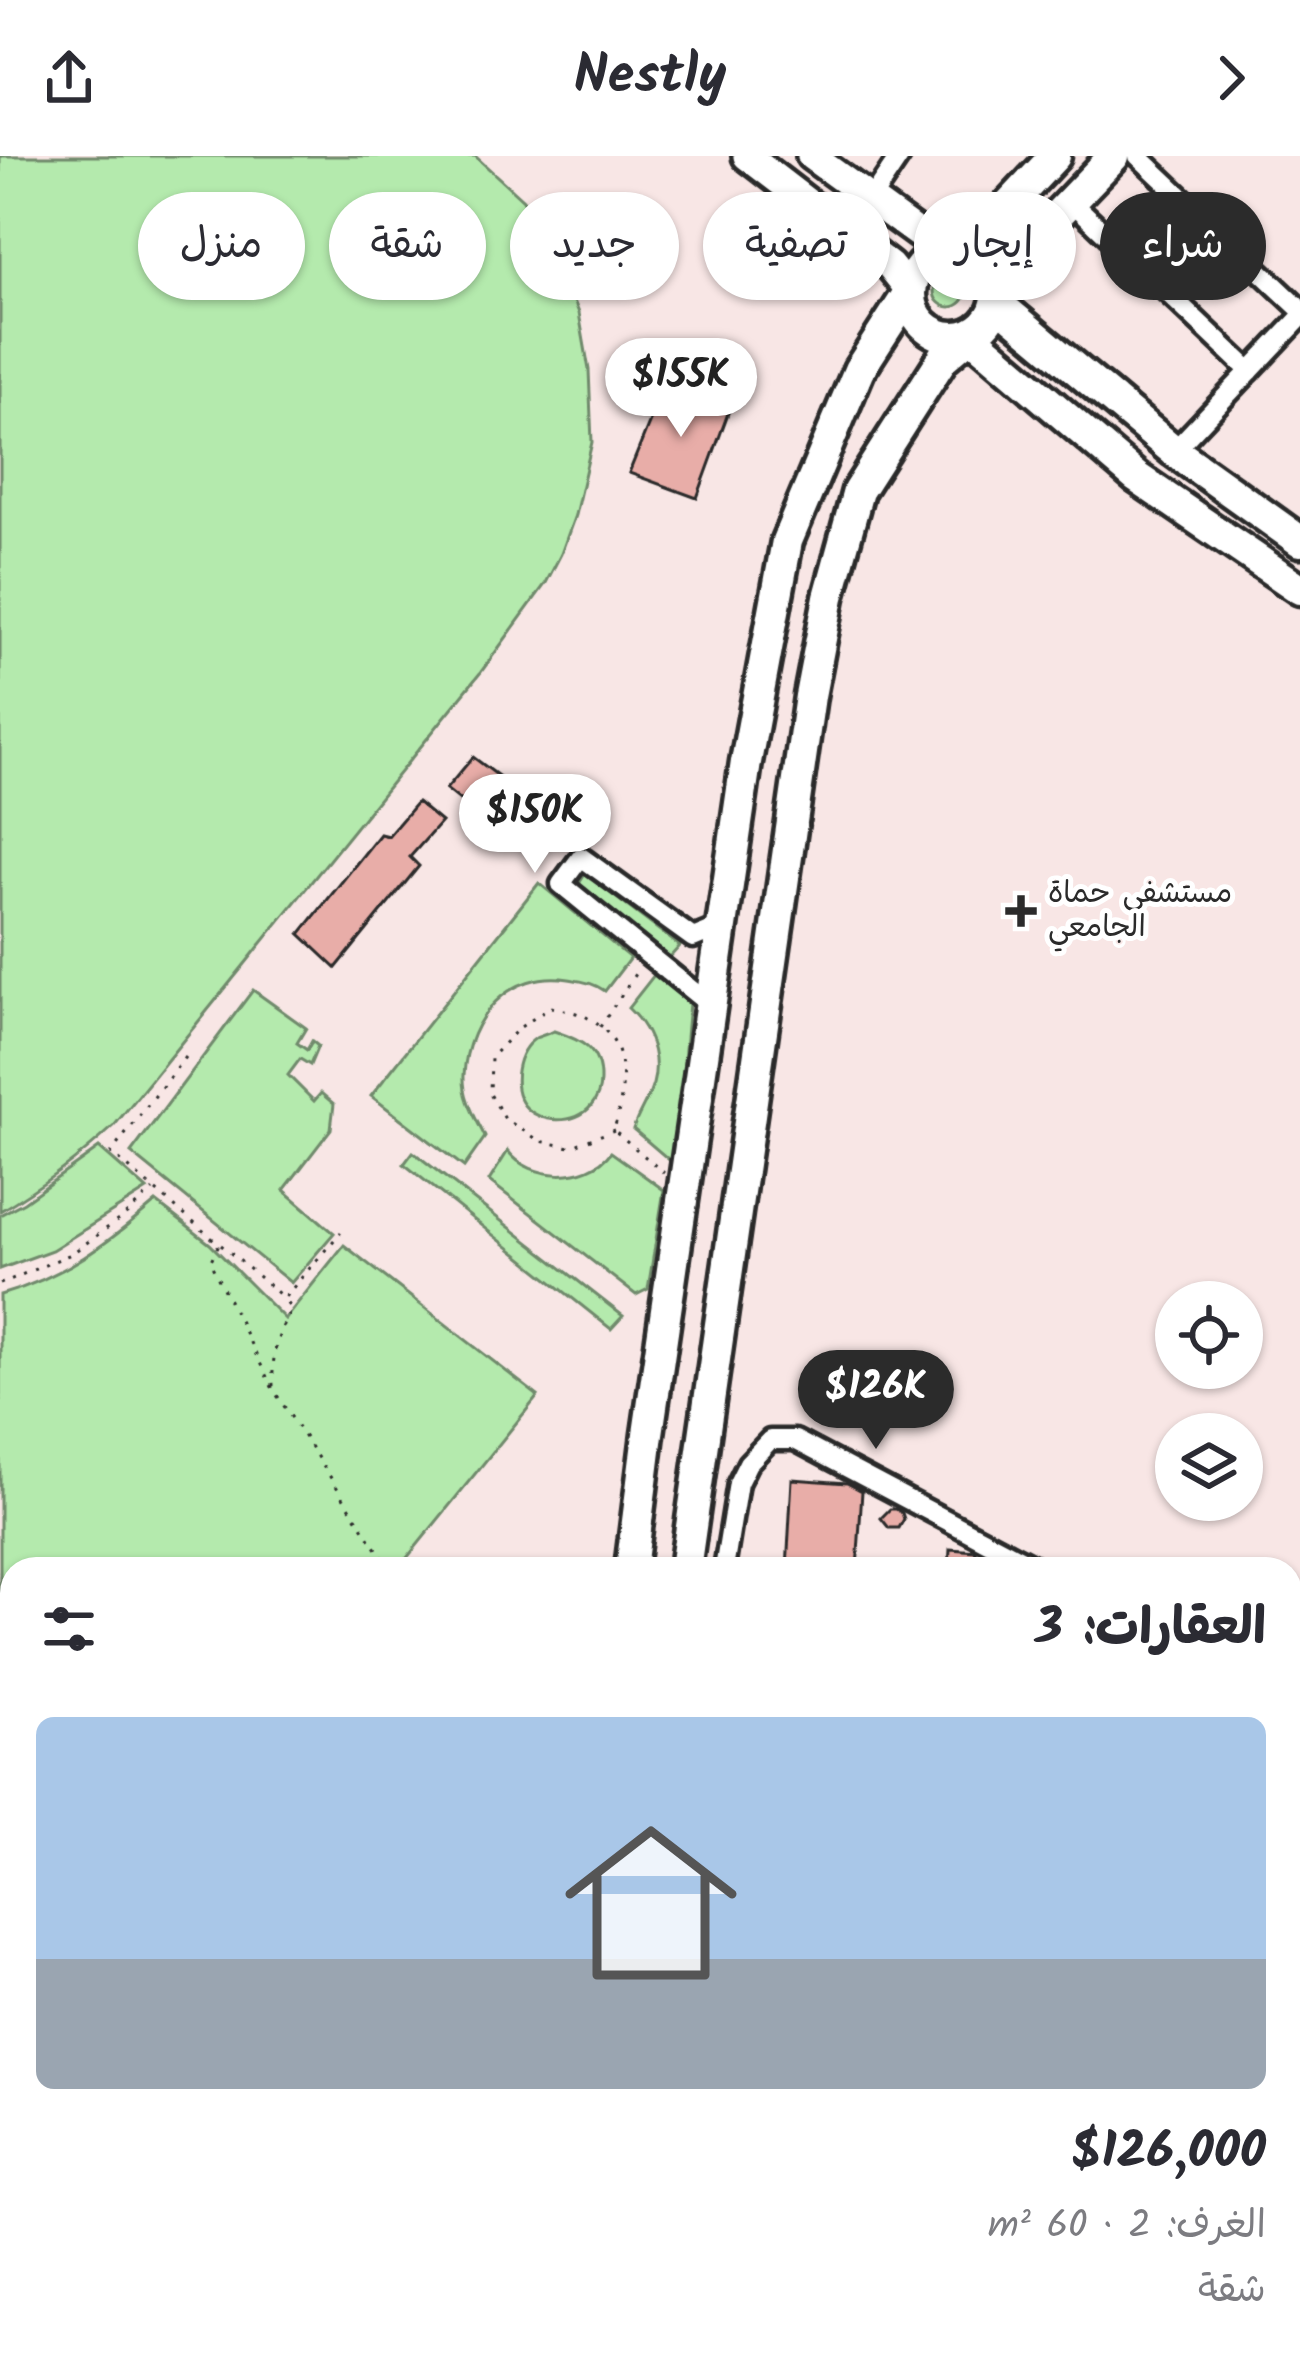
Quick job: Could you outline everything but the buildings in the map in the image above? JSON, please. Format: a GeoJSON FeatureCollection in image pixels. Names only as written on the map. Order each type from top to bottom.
{"type":"FeatureCollection","features":[{"type":"Feature","properties":{"kind":"main road"},"geometry":{"type":"LineString","coordinates":[[747,156],[890,266],[910,291],[914,313],[928,329],[948,338],[970,335],[1136,477],[1300,589]]}},
{"type":"Feature","properties":{"kind":"main road"},"geometry":{"type":"LineString","coordinates":[[812,156],[861,192]]}},
{"type":"Feature","properties":{"kind":"main road"},"geometry":{"type":"LineString","coordinates":[[1016,192],[1054,156]]}},
{"type":"Feature","properties":{"kind":"main road"},"geometry":{"type":"LineString","coordinates":[[1076,196],[1114,156]]}},
{"type":"Feature","properties":{"kind":"main road"},"geometry":{"type":"LineString","coordinates":[[633,1557],[746,762],[788,541],[859,370],[914,280]]}},
{"type":"Feature","properties":{"kind":"main road"},"geometry":{"type":"LineString","coordinates":[[687,1557],[810,695],[829,597],[858,490],[943,358],[987,322],[993,300]]}},
{"type":"Feature","properties":{"kind":"main road"},"geometry":{"type":"LineString","coordinates":[[1006,300],[1174,452],[1300,541]]}},
{"type":"Feature","properties":{"kind":"street"},"geometry":{"type":"LineString","coordinates":[[876,192],[900,156]]}},
{"type":"Feature","properties":{"kind":"street"},"geometry":{"type":"LineString","coordinates":[[1138,156],[1300,314],[1174,452]]}},
{"type":"Feature","properties":{"kind":"street"},"geometry":{"type":"LineString","coordinates":[[1076,206],[1250,371]]}},
{"type":"Feature","properties":{"kind":"street"},"geometry":{"type":"LineString","coordinates":[[710,1005],[561,884],[581,856],[693,938],[722,926]]}},
{"type":"Feature","properties":{"kind":"street"},"geometry":{"type":"LineString","coordinates":[[726,1557],[737,1484],[748,1462],[770,1440],[795,1440],[1017,1557]]}},
{"type":"Feature","properties":{"kind":"path"},"geometry":{"type":"LineString","coordinates":[[600,1027],[648,955]]}},
{"type":"Feature","properties":{"kind":"path"},"geometry":{"type":"LineString","coordinates":[[551,1007],[586,1016],[613,1036],[622,1064],[623,1095],[614,1130],[571,1147],[540,1141],[505,1119],[490,1094],[491,1058],[518,1028],[551,1007]]}},
{"type":"Feature","properties":{"kind":"path"},"geometry":{"type":"LineString","coordinates":[[185,1057],[111,1153],[284,1298],[291,1310],[278,1332],[272,1357],[273,1389]]}},
{"type":"Feature","properties":{"kind":"path"},"geometry":{"type":"LineString","coordinates":[[614,1130],[683,1189]]}},
{"type":"Feature","properties":{"kind":"path"},"geometry":{"type":"LineString","coordinates":[[0,1284],[70,1254],[154,1189]]}},
{"type":"Feature","properties":{"kind":"path"},"geometry":{"type":"LineString","coordinates":[[284,1298],[340,1232]]}},
{"type":"Feature","properties":{"kind":"path"},"geometry":{"type":"LineString","coordinates":[[219,1244],[210,1262],[273,1389],[382,1557]]}},
{"type":"Feature","properties":{"kind":"green space"},"geometry":{"type":"Polygon","coordinates":[[[0,156],[475,156],[514,192],[510,192],[510,300],[574,300],[579,313],[589,370],[592,442],[561,554],[546,583],[481,672],[114,1126],[0,1211],[0,156]]]}},
{"type":"Feature","properties":{"kind":"green space"},"geometry":{"type":"Polygon","coordinates":[[[936,300],[964,300],[950,307],[936,300]]]}},
{"type":"Feature","properties":{"kind":"green space"},"geometry":{"type":"Polygon","coordinates":[[[585,874],[680,946],[670,957],[577,887],[585,874]]]}},
{"type":"Feature","properties":{"kind":"green space"},"geometry":{"type":"Polygon","coordinates":[[[539,883],[630,958],[605,991],[569,979],[528,982],[511,990],[483,1017],[467,1054],[464,1084],[485,1137],[464,1167],[371,1096],[539,883]]]}},
{"type":"Feature","properties":{"kind":"green space"},"geometry":{"type":"Polygon","coordinates":[[[654,975],[689,1003],[675,1165],[633,1129],[652,1088],[655,1063],[650,1039],[628,1008],[654,975]]]}},
{"type":"Feature","properties":{"kind":"green space"},"geometry":{"type":"Polygon","coordinates":[[[253,990],[306,1028],[297,1043],[307,1050],[312,1041],[318,1046],[310,1065],[300,1059],[288,1075],[314,1101],[321,1093],[334,1104],[331,1129],[284,1190],[334,1233],[291,1283],[131,1153],[253,990]]]}},
{"type":"Feature","properties":{"kind":"green space"},"geometry":{"type":"Polygon","coordinates":[[[554,1031],[588,1047],[599,1070],[595,1100],[584,1112],[567,1119],[539,1116],[524,1105],[517,1088],[524,1051],[536,1038],[554,1031]]]}},
{"type":"Feature","properties":{"kind":"green space"},"geometry":{"type":"Polygon","coordinates":[[[99,1148],[147,1190],[52,1250],[0,1269],[0,1215],[99,1148]]]}},
{"type":"Feature","properties":{"kind":"green space"},"geometry":{"type":"Polygon","coordinates":[[[508,1151],[530,1168],[559,1174],[588,1169],[611,1152],[664,1190],[648,1289],[636,1295],[489,1181],[508,1151]]]}},
{"type":"Feature","properties":{"kind":"green space"},"geometry":{"type":"Polygon","coordinates":[[[413,1152],[623,1316],[611,1329],[404,1164],[413,1152]]]}},
{"type":"Feature","properties":{"kind":"green space"},"geometry":{"type":"Polygon","coordinates":[[[156,1202],[210,1244],[285,1319],[344,1245],[538,1396],[408,1557],[0,1557],[0,1295],[84,1258],[156,1202]]]}},
{"type":"Feature","properties":{"kind":"place","name":"مستشفى حماة الجامعي"},"geometry":{"type":"Point","coordinates":[1021,911]}}]}
